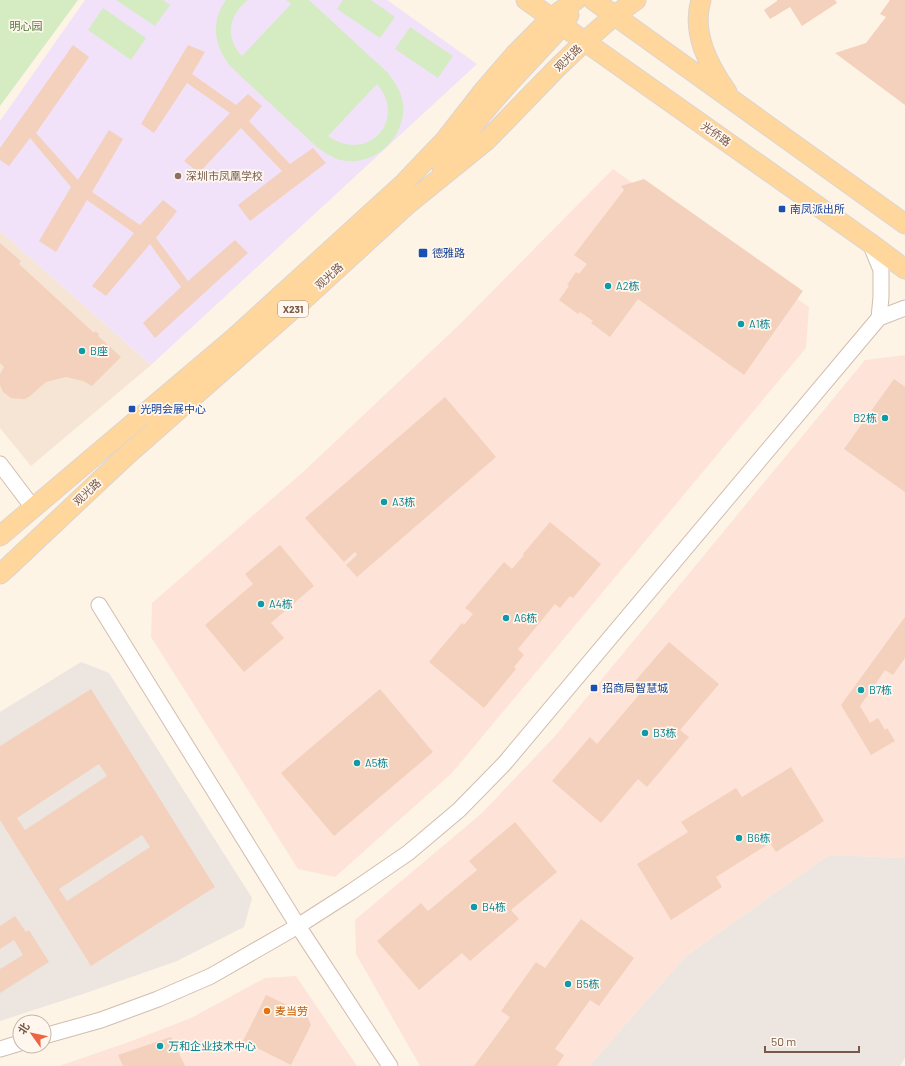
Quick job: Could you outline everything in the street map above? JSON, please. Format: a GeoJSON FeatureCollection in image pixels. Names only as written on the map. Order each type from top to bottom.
{"type":"FeatureCollection","features":[{"type":"Feature","properties":{"kind":"main road","name":"光侨路"},"geometry":{"type":"LineString","coordinates":[[526,0],[905,269]]}},
{"type":"Feature","properties":{"kind":"main road","name":"观光路"},"geometry":{"type":"LineString","coordinates":[[0,536],[34,509],[234,338],[403,184],[445,140],[484,90],[516,54],[556,22],[576,0]]}},
{"type":"Feature","properties":{"kind":"main road"},"geometry":{"type":"LineString","coordinates":[[426,190],[482,114],[509,83],[556,22],[580,0]]}},
{"type":"Feature","properties":{"kind":"main road"},"geometry":{"type":"LineString","coordinates":[[593,0],[903,221]]}},
{"type":"Feature","properties":{"kind":"main road","name":"X231"},"geometry":{"type":"LineString","coordinates":[[584,42],[614,16],[636,0]]}},
{"type":"Feature","properties":{"kind":"main road"},"geometry":{"type":"LineString","coordinates":[[701,0],[698,11],[699,32],[705,54],[716,75],[734,101]]}},
{"type":"Feature","properties":{"kind":"main road","name":"观光路"},"geometry":{"type":"LineString","coordinates":[[0,574],[126,455],[295,307],[408,204],[487,140],[584,42]]}},
{"type":"Feature","properties":{"kind":"street"},"geometry":{"type":"LineString","coordinates":[[870,243],[881,270],[879,318]]}},
{"type":"Feature","properties":{"kind":"street"},"geometry":{"type":"LineString","coordinates":[[52,1034],[100,1020],[158,999],[211,976],[298,926],[351,892],[408,853],[459,810],[504,764],[879,318],[905,308]]}},
{"type":"Feature","properties":{"kind":"street"},"geometry":{"type":"LineString","coordinates":[[0,464],[34,509]]}},
{"type":"Feature","properties":{"kind":"street"},"geometry":{"type":"LineString","coordinates":[[99,605],[298,926],[390,1066]]}},
{"type":"Feature","properties":{"kind":"street"},"geometry":{"type":"LineString","coordinates":[[0,1049],[12,1045]]}},
{"type":"Feature","properties":{"kind":"shaded area","name":"深圳市凤凰学校"},"geometry":{"type":"Polygon","coordinates":[[[85,0],[387,0],[477,64],[151,365],[0,231],[0,121],[85,0]]]}},
{"type":"Feature","properties":{"kind":"shaded area"},"geometry":{"type":"Polygon","coordinates":[[[613,169],[809,307],[806,348],[452,773],[335,877],[298,869],[151,637],[152,603],[303,472],[460,324],[613,169]]]}},
{"type":"Feature","properties":{"kind":"shaded area"},"geometry":{"type":"Polygon","coordinates":[[[0,231],[151,365],[31,466],[0,428],[0,231]]]}},
{"type":"Feature","properties":{"kind":"shaded area"},"geometry":{"type":"Polygon","coordinates":[[[905,355],[905,858],[829,855],[686,956],[589,1066],[420,1066],[356,954],[355,920],[482,813],[555,736],[865,360],[905,355]]]}},
{"type":"Feature","properties":{"kind":"shaded area"},"geometry":{"type":"Polygon","coordinates":[[[81,662],[109,673],[252,898],[244,927],[177,961],[22,1014],[12,1014],[12,1017],[0,1021],[0,712],[81,662]]]}},
{"type":"Feature","properties":{"kind":"shaded area"},"geometry":{"type":"Polygon","coordinates":[[[829,855],[905,858],[905,1058],[900,1066],[589,1066],[686,956],[829,855]]]}},
{"type":"Feature","properties":{"kind":"shaded area"},"geometry":{"type":"Polygon","coordinates":[[[296,976],[357,1066],[59,1066],[129,1042],[191,1018],[265,978],[296,976]]]}},
{"type":"Feature","properties":{"kind":"green space","name":"明心园"},"geometry":{"type":"Polygon","coordinates":[[[0,0],[78,0],[0,106],[0,0]]]}},
{"type":"Feature","properties":{"kind":"green space"},"geometry":{"type":"Polygon","coordinates":[[[116,0],[163,0],[170,5],[155,26],[116,0]]]}},
{"type":"Feature","properties":{"kind":"green space"},"geometry":{"type":"Polygon","coordinates":[[[226,0],[248,0],[236,13],[231,27],[233,42],[242,56],[291,4],[286,0],[309,0],[388,73],[395,83],[403,103],[403,116],[393,139],[385,148],[363,160],[350,161],[337,159],[318,148],[231,67],[225,59],[216,34],[216,26],[221,8],[226,0]],[[377,84],[328,136],[343,143],[356,145],[369,141],[379,134],[385,124],[388,111],[385,98],[377,84]]]}},
{"type":"Feature","properties":{"kind":"green space"},"geometry":{"type":"Polygon","coordinates":[[[343,0],[371,0],[395,17],[380,38],[337,9],[343,0]]]}},
{"type":"Feature","properties":{"kind":"green space"},"geometry":{"type":"Polygon","coordinates":[[[103,8],[146,38],[131,60],[88,30],[103,8]]]}},
{"type":"Feature","properties":{"kind":"green space"},"geometry":{"type":"Polygon","coordinates":[[[410,27],[453,56],[438,78],[395,49],[410,27]]]}},
{"type":"Feature","properties":{"kind":"building"},"geometry":{"type":"Polygon","coordinates":[[[777,0],[835,0],[837,3],[802,26],[790,7],[770,19],[764,10],[777,0]]]}},
{"type":"Feature","properties":{"kind":"building"},"geometry":{"type":"Polygon","coordinates":[[[890,0],[905,0],[905,105],[835,53],[866,43],[886,17],[880,14],[890,0]]]}},
{"type":"Feature","properties":{"kind":"building"},"geometry":{"type":"Polygon","coordinates":[[[73,45],[89,57],[36,133],[78,180],[109,130],[123,139],[92,192],[140,225],[163,200],[177,211],[156,238],[188,281],[235,240],[248,253],[155,338],[143,323],[181,287],[150,244],[106,296],[92,286],[134,233],[87,200],[56,252],[39,241],[71,187],[30,138],[9,166],[0,160],[0,148],[73,45]]]}},
{"type":"Feature","properties":{"kind":"building"},"geometry":{"type":"Polygon","coordinates":[[[188,45],[205,52],[192,74],[236,105],[248,94],[262,106],[249,121],[290,164],[313,148],[326,163],[250,221],[238,205],[282,171],[241,128],[199,173],[184,161],[230,113],[187,83],[154,133],[141,124],[188,45]]]}},
{"type":"Feature","properties":{"kind":"building"},"geometry":{"type":"Polygon","coordinates":[[[644,179],[803,291],[744,375],[638,299],[610,337],[591,323],[593,321],[580,312],[578,314],[559,300],[569,286],[567,285],[576,272],[579,274],[587,264],[574,255],[624,190],[621,186],[644,179]]]}},
{"type":"Feature","properties":{"kind":"building"},"geometry":{"type":"Polygon","coordinates":[[[0,243],[21,261],[19,264],[94,333],[95,331],[99,334],[98,336],[121,357],[92,386],[83,381],[66,377],[46,382],[25,399],[11,398],[3,392],[0,385],[0,374],[4,367],[0,363],[0,243]]]}},
{"type":"Feature","properties":{"kind":"building","name":"B2栋"},"geometry":{"type":"Polygon","coordinates":[[[894,379],[905,387],[905,492],[844,449],[894,379]]]}},
{"type":"Feature","properties":{"kind":"building","name":"A3栋"},"geometry":{"type":"Polygon","coordinates":[[[445,397],[496,457],[357,577],[346,565],[357,555],[355,552],[344,562],[305,518],[445,397]]]}},
{"type":"Feature","properties":{"kind":"building","name":"A6栋"},"geometry":{"type":"Polygon","coordinates":[[[550,522],[601,564],[573,598],[570,596],[560,608],[555,604],[518,649],[524,655],[514,667],[516,669],[484,708],[429,662],[462,623],[464,625],[473,614],[465,608],[504,562],[512,569],[550,522]]]}},
{"type":"Feature","properties":{"kind":"building","name":"A4栋"},"geometry":{"type":"Polygon","coordinates":[[[280,545],[314,586],[271,623],[284,638],[244,672],[205,625],[253,584],[245,574],[280,545]]]}},
{"type":"Feature","properties":{"kind":"building","name":"B7栋"},"geometry":{"type":"Polygon","coordinates":[[[905,617],[905,658],[893,675],[885,670],[860,706],[870,723],[878,718],[885,730],[887,728],[895,741],[871,755],[841,705],[905,617]]]}},
{"type":"Feature","properties":{"kind":"building","name":"B3栋"},"geometry":{"type":"Polygon","coordinates":[[[669,642],[719,684],[680,730],[689,737],[647,787],[638,779],[601,823],[552,781],[590,737],[597,744],[639,695],[630,687],[669,642]]]}},
{"type":"Feature","properties":{"kind":"building"},"geometry":{"type":"Polygon","coordinates":[[[91,689],[215,887],[91,966],[0,820],[0,746],[91,689]],[[99,764],[17,818],[25,830],[107,776],[99,764]],[[142,835],[59,889],[67,901],[150,847],[142,835]]]}},
{"type":"Feature","properties":{"kind":"building","name":"A5栋"},"geometry":{"type":"Polygon","coordinates":[[[380,689],[433,752],[334,836],[281,773],[380,689]]]}},
{"type":"Feature","properties":{"kind":"building","name":"B6栋"},"geometry":{"type":"Polygon","coordinates":[[[791,767],[824,821],[776,852],[770,843],[716,877],[722,887],[671,920],[637,864],[688,832],[681,822],[736,788],[742,797],[791,767]]]}},
{"type":"Feature","properties":{"kind":"building","name":"B4栋"},"geometry":{"type":"Polygon","coordinates":[[[515,822],[557,872],[511,910],[519,919],[470,961],[462,953],[419,990],[377,941],[421,903],[428,911],[477,870],[469,861],[515,822]]]}},
{"type":"Feature","properties":{"kind":"building"},"geometry":{"type":"Polygon","coordinates":[[[15,916],[26,932],[29,930],[49,962],[0,993],[0,969],[23,955],[14,940],[0,949],[0,926],[15,916]]]}},
{"type":"Feature","properties":{"kind":"building","name":"B5栋"},"geometry":{"type":"Polygon","coordinates":[[[581,919],[634,958],[599,1006],[590,1000],[555,1049],[564,1055],[557,1066],[474,1066],[510,1017],[501,1011],[536,962],[545,968],[581,919]]]}},
{"type":"Feature","properties":{"kind":"building"},"geometry":{"type":"Polygon","coordinates":[[[266,995],[306,1014],[311,1025],[291,1065],[243,1041],[266,995]]]}},
{"type":"Feature","properties":{"kind":"building","name":"万和企业技术中心"},"geometry":{"type":"Polygon","coordinates":[[[171,1037],[185,1066],[123,1066],[118,1055],[171,1037]]]}},
{"type":"Feature","properties":{"kind":"place","name":"深圳市凤凰学校"},"geometry":{"type":"Point","coordinates":[178,176]}},
{"type":"Feature","properties":{"kind":"place","name":"南凤派出所"},"geometry":{"type":"Point","coordinates":[782,209]}},
{"type":"Feature","properties":{"kind":"place","name":"德雅路"},"geometry":{"type":"Point","coordinates":[423,253]}},
{"type":"Feature","properties":{"kind":"place","name":"A2栋"},"geometry":{"type":"Point","coordinates":[608,286]}},
{"type":"Feature","properties":{"kind":"place","name":"A1栋"},"geometry":{"type":"Point","coordinates":[741,324]}},
{"type":"Feature","properties":{"kind":"place","name":"B座"},"geometry":{"type":"Point","coordinates":[82,351]}},
{"type":"Feature","properties":{"kind":"place","name":"光明会展中心"},"geometry":{"type":"Point","coordinates":[132,409]}},
{"type":"Feature","properties":{"kind":"place","name":"B2栋"},"geometry":{"type":"Point","coordinates":[885,418]}},
{"type":"Feature","properties":{"kind":"place","name":"A3栋"},"geometry":{"type":"Point","coordinates":[384,502]}},
{"type":"Feature","properties":{"kind":"place","name":"A4栋"},"geometry":{"type":"Point","coordinates":[261,604]}},
{"type":"Feature","properties":{"kind":"place","name":"A6栋"},"geometry":{"type":"Point","coordinates":[506,618]}},
{"type":"Feature","properties":{"kind":"place","name":"招商局智慧城"},"geometry":{"type":"Point","coordinates":[594,688]}},
{"type":"Feature","properties":{"kind":"place","name":"B7栋"},"geometry":{"type":"Point","coordinates":[861,690]}},
{"type":"Feature","properties":{"kind":"place","name":"B3栋"},"geometry":{"type":"Point","coordinates":[645,733]}},
{"type":"Feature","properties":{"kind":"place","name":"A5栋"},"geometry":{"type":"Point","coordinates":[357,763]}},
{"type":"Feature","properties":{"kind":"place","name":"B6栋"},"geometry":{"type":"Point","coordinates":[739,838]}},
{"type":"Feature","properties":{"kind":"place","name":"B4栋"},"geometry":{"type":"Point","coordinates":[474,907]}},
{"type":"Feature","properties":{"kind":"place","name":"B5栋"},"geometry":{"type":"Point","coordinates":[568,984]}},
{"type":"Feature","properties":{"kind":"place","name":"麦当劳"},"geometry":{"type":"Point","coordinates":[267,1011]}},
{"type":"Feature","properties":{"kind":"place","name":"万和企业技术中心"},"geometry":{"type":"Point","coordinates":[160,1046]}}]}
